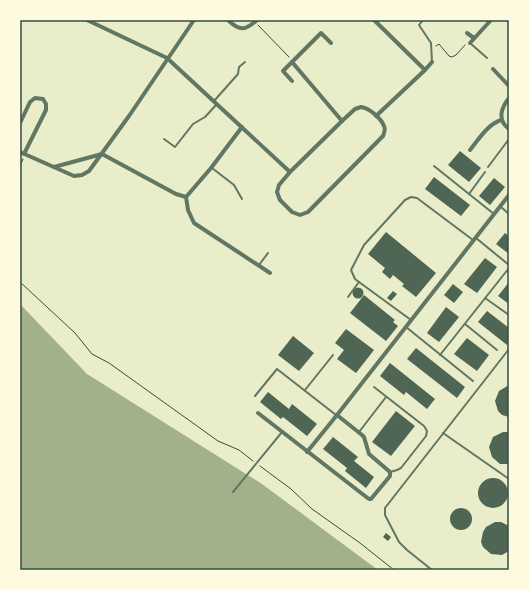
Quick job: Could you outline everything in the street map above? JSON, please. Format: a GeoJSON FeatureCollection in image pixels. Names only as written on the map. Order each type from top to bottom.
{"type":"FeatureCollection","features":[{"type":"Feature","properties":{"kind":"street"},"geometry":{"type":"LineString","coordinates":[[87,20],[167,58],[290,172]]}},
{"type":"Feature","properties":{"kind":"street"},"geometry":{"type":"LineString","coordinates":[[20,122],[30,102],[35,98],[43,99],[46,104],[46,110],[22,153],[74,176],[82,175],[89,170],[102,154],[194,20]]}},
{"type":"Feature","properties":{"kind":"street"},"geometry":{"type":"LineString","coordinates":[[228,20],[233,25],[242,29],[249,27],[256,21]]}},
{"type":"Feature","properties":{"kind":"street"},"geometry":{"type":"LineString","coordinates":[[374,20],[425,70]]}},
{"type":"Feature","properties":{"kind":"street"},"geometry":{"type":"LineString","coordinates":[[470,43],[491,20]]}},
{"type":"Feature","properties":{"kind":"street"},"geometry":{"type":"LineString","coordinates":[[292,81],[283,71],[321,33],[331,43]]}},
{"type":"Feature","properties":{"kind":"street"},"geometry":{"type":"LineString","coordinates":[[467,33],[474,38]]}},
{"type":"Feature","properties":{"kind":"street"},"geometry":{"type":"LineString","coordinates":[[293,62],[342,121]]}},
{"type":"Feature","properties":{"kind":"street"},"geometry":{"type":"LineString","coordinates":[[376,116],[432,62]]}},
{"type":"Feature","properties":{"kind":"street"},"geometry":{"type":"LineString","coordinates":[[493,68],[509,86]]}},
{"type":"Feature","properties":{"kind":"street"},"geometry":{"type":"LineString","coordinates":[[509,98],[501,111],[501,120],[509,129]]}},
{"type":"Feature","properties":{"kind":"street"},"geometry":{"type":"LineString","coordinates":[[361,107],[368,109],[384,125],[384,134],[382,138],[308,212],[298,215],[292,212],[280,200],[278,194],[279,185],[290,172],[302,162],[342,121],[355,109],[361,107]]}},
{"type":"Feature","properties":{"kind":"street"},"geometry":{"type":"LineString","coordinates":[[470,150],[488,128],[501,120]]}},
{"type":"Feature","properties":{"kind":"street"},"geometry":{"type":"LineString","coordinates":[[242,127],[211,168],[186,197],[188,210],[194,223],[270,273]]}},
{"type":"Feature","properties":{"kind":"street"},"geometry":{"type":"LineString","coordinates":[[54,167],[102,154],[176,194],[186,197]]}},
{"type":"Feature","properties":{"kind":"street"},"geometry":{"type":"LineString","coordinates":[[307,452],[509,195]]}},
{"type":"Feature","properties":{"kind":"street"},"geometry":{"type":"LineString","coordinates":[[258,413],[307,452],[371,499],[390,476],[390,472],[369,454],[364,437],[337,415]]}},
{"type":"Feature","properties":{"kind":"lane"},"geometry":{"type":"LineString","coordinates":[[423,20],[419,25],[432,44],[432,62]]}},
{"type":"Feature","properties":{"kind":"lane"},"geometry":{"type":"LineString","coordinates":[[470,43],[487,58]]}},
{"type":"Feature","properties":{"kind":"lane"},"geometry":{"type":"LineString","coordinates":[[164,139],[175,147],[193,124],[205,117],[238,74],[239,67],[245,62]]}},
{"type":"Feature","properties":{"kind":"lane"},"geometry":{"type":"LineString","coordinates":[[488,167],[509,139]]}},
{"type":"Feature","properties":{"kind":"lane"},"geometry":{"type":"LineString","coordinates":[[434,166],[494,214]]}},
{"type":"Feature","properties":{"kind":"lane"},"geometry":{"type":"LineString","coordinates":[[211,168],[234,185],[242,199]]}},
{"type":"Feature","properties":{"kind":"lane"},"geometry":{"type":"LineString","coordinates":[[469,194],[485,172]]}},
{"type":"Feature","properties":{"kind":"lane"},"geometry":{"type":"LineString","coordinates":[[411,320],[355,279],[351,270],[363,247],[405,200],[411,197],[417,198],[509,265]]}},
{"type":"Feature","properties":{"kind":"lane"},"geometry":{"type":"LineString","coordinates":[[500,206],[509,214]]}},
{"type":"Feature","properties":{"kind":"lane"},"geometry":{"type":"LineString","coordinates":[[259,266],[268,253]]}},
{"type":"Feature","properties":{"kind":"lane"},"geometry":{"type":"LineString","coordinates":[[440,355],[509,268]]}},
{"type":"Feature","properties":{"kind":"lane"},"geometry":{"type":"LineString","coordinates":[[348,297],[359,282]]}},
{"type":"Feature","properties":{"kind":"lane"},"geometry":{"type":"LineString","coordinates":[[485,298],[509,316]]}},
{"type":"Feature","properties":{"kind":"lane"},"geometry":{"type":"LineString","coordinates":[[464,324],[497,350]]}},
{"type":"Feature","properties":{"kind":"lane"},"geometry":{"type":"LineString","coordinates":[[406,327],[473,381]]}},
{"type":"Feature","properties":{"kind":"lane"},"geometry":{"type":"LineString","coordinates":[[432,570],[410,553],[399,542],[384,511],[386,506],[509,349]]}},
{"type":"Feature","properties":{"kind":"lane"},"geometry":{"type":"LineString","coordinates":[[305,390],[333,355]]}},
{"type":"Feature","properties":{"kind":"lane"},"geometry":{"type":"LineString","coordinates":[[255,396],[277,369],[337,415]]}},
{"type":"Feature","properties":{"kind":"lane"},"geometry":{"type":"LineString","coordinates":[[374,388],[424,426],[427,433],[401,468],[390,472]]}},
{"type":"Feature","properties":{"kind":"lane"},"geometry":{"type":"LineString","coordinates":[[359,432],[386,397]]}},
{"type":"Feature","properties":{"kind":"lane"},"geometry":{"type":"LineString","coordinates":[[233,492],[282,432]]}},
{"type":"Feature","properties":{"kind":"lane"},"geometry":{"type":"LineString","coordinates":[[443,433],[509,479]]}},
{"type":"Feature","properties":{"kind":"path"},"geometry":{"type":"LineString","coordinates":[[256,21],[293,62]]}},
{"type":"Feature","properties":{"kind":"path"},"geometry":{"type":"LineString","coordinates":[[435,48],[436,45],[439,44],[449,56],[452,57],[456,55],[465,44],[470,43]]}},
{"type":"Feature","properties":{"kind":"path"},"geometry":{"type":"LineString","coordinates":[[20,166],[22,153]]}},
{"type":"Feature","properties":{"kind":"path"},"geometry":{"type":"LineString","coordinates":[[20,282],[75,333],[92,354],[109,363],[218,441],[239,450],[291,489],[312,509],[360,543],[394,570]]}},
{"type":"Feature","properties":{"kind":"shaded area"},"geometry":{"type":"Polygon","coordinates":[[[20,304],[87,374],[262,484],[378,570],[20,570],[20,304]]]}},
{"type":"Feature","properties":{"kind":"building"},"geometry":{"type":"Polygon","coordinates":[[[460,151],[481,168],[469,182],[448,165],[460,151]]]}},
{"type":"Feature","properties":{"kind":"building"},"geometry":{"type":"Polygon","coordinates":[[[434,177],[470,205],[461,216],[425,189],[434,177]]]}},
{"type":"Feature","properties":{"kind":"building"},"geometry":{"type":"Polygon","coordinates":[[[494,178],[505,187],[490,205],[479,196],[494,178]]]}},
{"type":"Feature","properties":{"kind":"building"},"geometry":{"type":"Polygon","coordinates":[[[386,232],[436,273],[416,297],[402,286],[404,284],[393,275],[390,279],[382,272],[385,268],[368,254],[386,232]]]}},
{"type":"Feature","properties":{"kind":"building"},"geometry":{"type":"Polygon","coordinates":[[[505,233],[509,236],[509,254],[496,244],[505,233]]]}},
{"type":"Feature","properties":{"kind":"building"},"geometry":{"type":"Polygon","coordinates":[[[485,258],[497,267],[477,293],[464,284],[485,258]]]}},
{"type":"Feature","properties":{"kind":"building"},"geometry":{"type":"Polygon","coordinates":[[[509,282],[509,304],[498,296],[509,282]]]}},
{"type":"Feature","properties":{"kind":"building"},"geometry":{"type":"Polygon","coordinates":[[[453,284],[463,292],[454,303],[444,295],[453,284]]]}},
{"type":"Feature","properties":{"kind":"building"},"geometry":{"type":"Polygon","coordinates":[[[356,288],[360,288],[362,289],[362,297],[356,298],[353,295],[353,291],[356,288]]]}},
{"type":"Feature","properties":{"kind":"building"},"geometry":{"type":"Polygon","coordinates":[[[393,291],[397,294],[391,301],[387,298],[393,291]]]}},
{"type":"Feature","properties":{"kind":"building"},"geometry":{"type":"Polygon","coordinates":[[[364,295],[395,320],[393,322],[398,326],[386,341],[350,313],[364,295]]]}},
{"type":"Feature","properties":{"kind":"building"},"geometry":{"type":"Polygon","coordinates":[[[446,307],[459,317],[439,342],[427,333],[446,307]]]}},
{"type":"Feature","properties":{"kind":"building"},"geometry":{"type":"Polygon","coordinates":[[[487,311],[509,328],[509,341],[507,345],[478,322],[487,311]]]}},
{"type":"Feature","properties":{"kind":"building"},"geometry":{"type":"Polygon","coordinates":[[[346,329],[374,350],[356,373],[337,359],[344,350],[335,343],[346,329]]]}},
{"type":"Feature","properties":{"kind":"building"},"geometry":{"type":"Polygon","coordinates":[[[293,336],[314,353],[299,371],[278,355],[293,336]]]}},
{"type":"Feature","properties":{"kind":"building"},"geometry":{"type":"Polygon","coordinates":[[[467,338],[489,355],[477,371],[454,354],[467,338]]]}},
{"type":"Feature","properties":{"kind":"building"},"geometry":{"type":"Polygon","coordinates":[[[416,348],[465,387],[457,398],[407,359],[416,348]]]}},
{"type":"Feature","properties":{"kind":"building"},"geometry":{"type":"Polygon","coordinates":[[[390,363],[435,399],[427,409],[406,392],[404,395],[380,376],[390,363]]]}},
{"type":"Feature","properties":{"kind":"building"},"geometry":{"type":"Polygon","coordinates":[[[509,385],[509,417],[502,415],[498,411],[495,401],[499,391],[509,385]]]}},
{"type":"Feature","properties":{"kind":"building"},"geometry":{"type":"Polygon","coordinates":[[[268,392],[289,409],[292,404],[317,424],[307,436],[283,417],[281,419],[260,402],[268,392]]]}},
{"type":"Feature","properties":{"kind":"building"},"geometry":{"type":"Polygon","coordinates":[[[396,411],[415,426],[391,456],[372,442],[396,411]]]}},
{"type":"Feature","properties":{"kind":"building"},"geometry":{"type":"Polygon","coordinates":[[[503,432],[509,432],[509,464],[500,464],[492,457],[489,447],[493,437],[503,432]]]}},
{"type":"Feature","properties":{"kind":"building"},"geometry":{"type":"Polygon","coordinates":[[[333,437],[358,457],[354,461],[374,477],[366,488],[345,471],[347,468],[323,449],[333,437]]]}},
{"type":"Feature","properties":{"kind":"building"},"geometry":{"type":"Polygon","coordinates":[[[493,478],[504,482],[508,493],[504,504],[493,508],[482,504],[478,493],[482,482],[493,478]]]}},
{"type":"Feature","properties":{"kind":"building"},"geometry":{"type":"Polygon","coordinates":[[[461,508],[469,511],[472,519],[469,527],[461,530],[453,527],[450,519],[453,511],[461,508]]]}},
{"type":"Feature","properties":{"kind":"building"},"geometry":{"type":"Polygon","coordinates":[[[495,522],[501,522],[509,526],[509,551],[502,555],[491,554],[483,547],[481,542],[483,532],[486,527],[495,522]]]}},
{"type":"Feature","properties":{"kind":"building"},"geometry":{"type":"Polygon","coordinates":[[[386,533],[391,537],[388,541],[383,537],[386,533]]]}}]}
